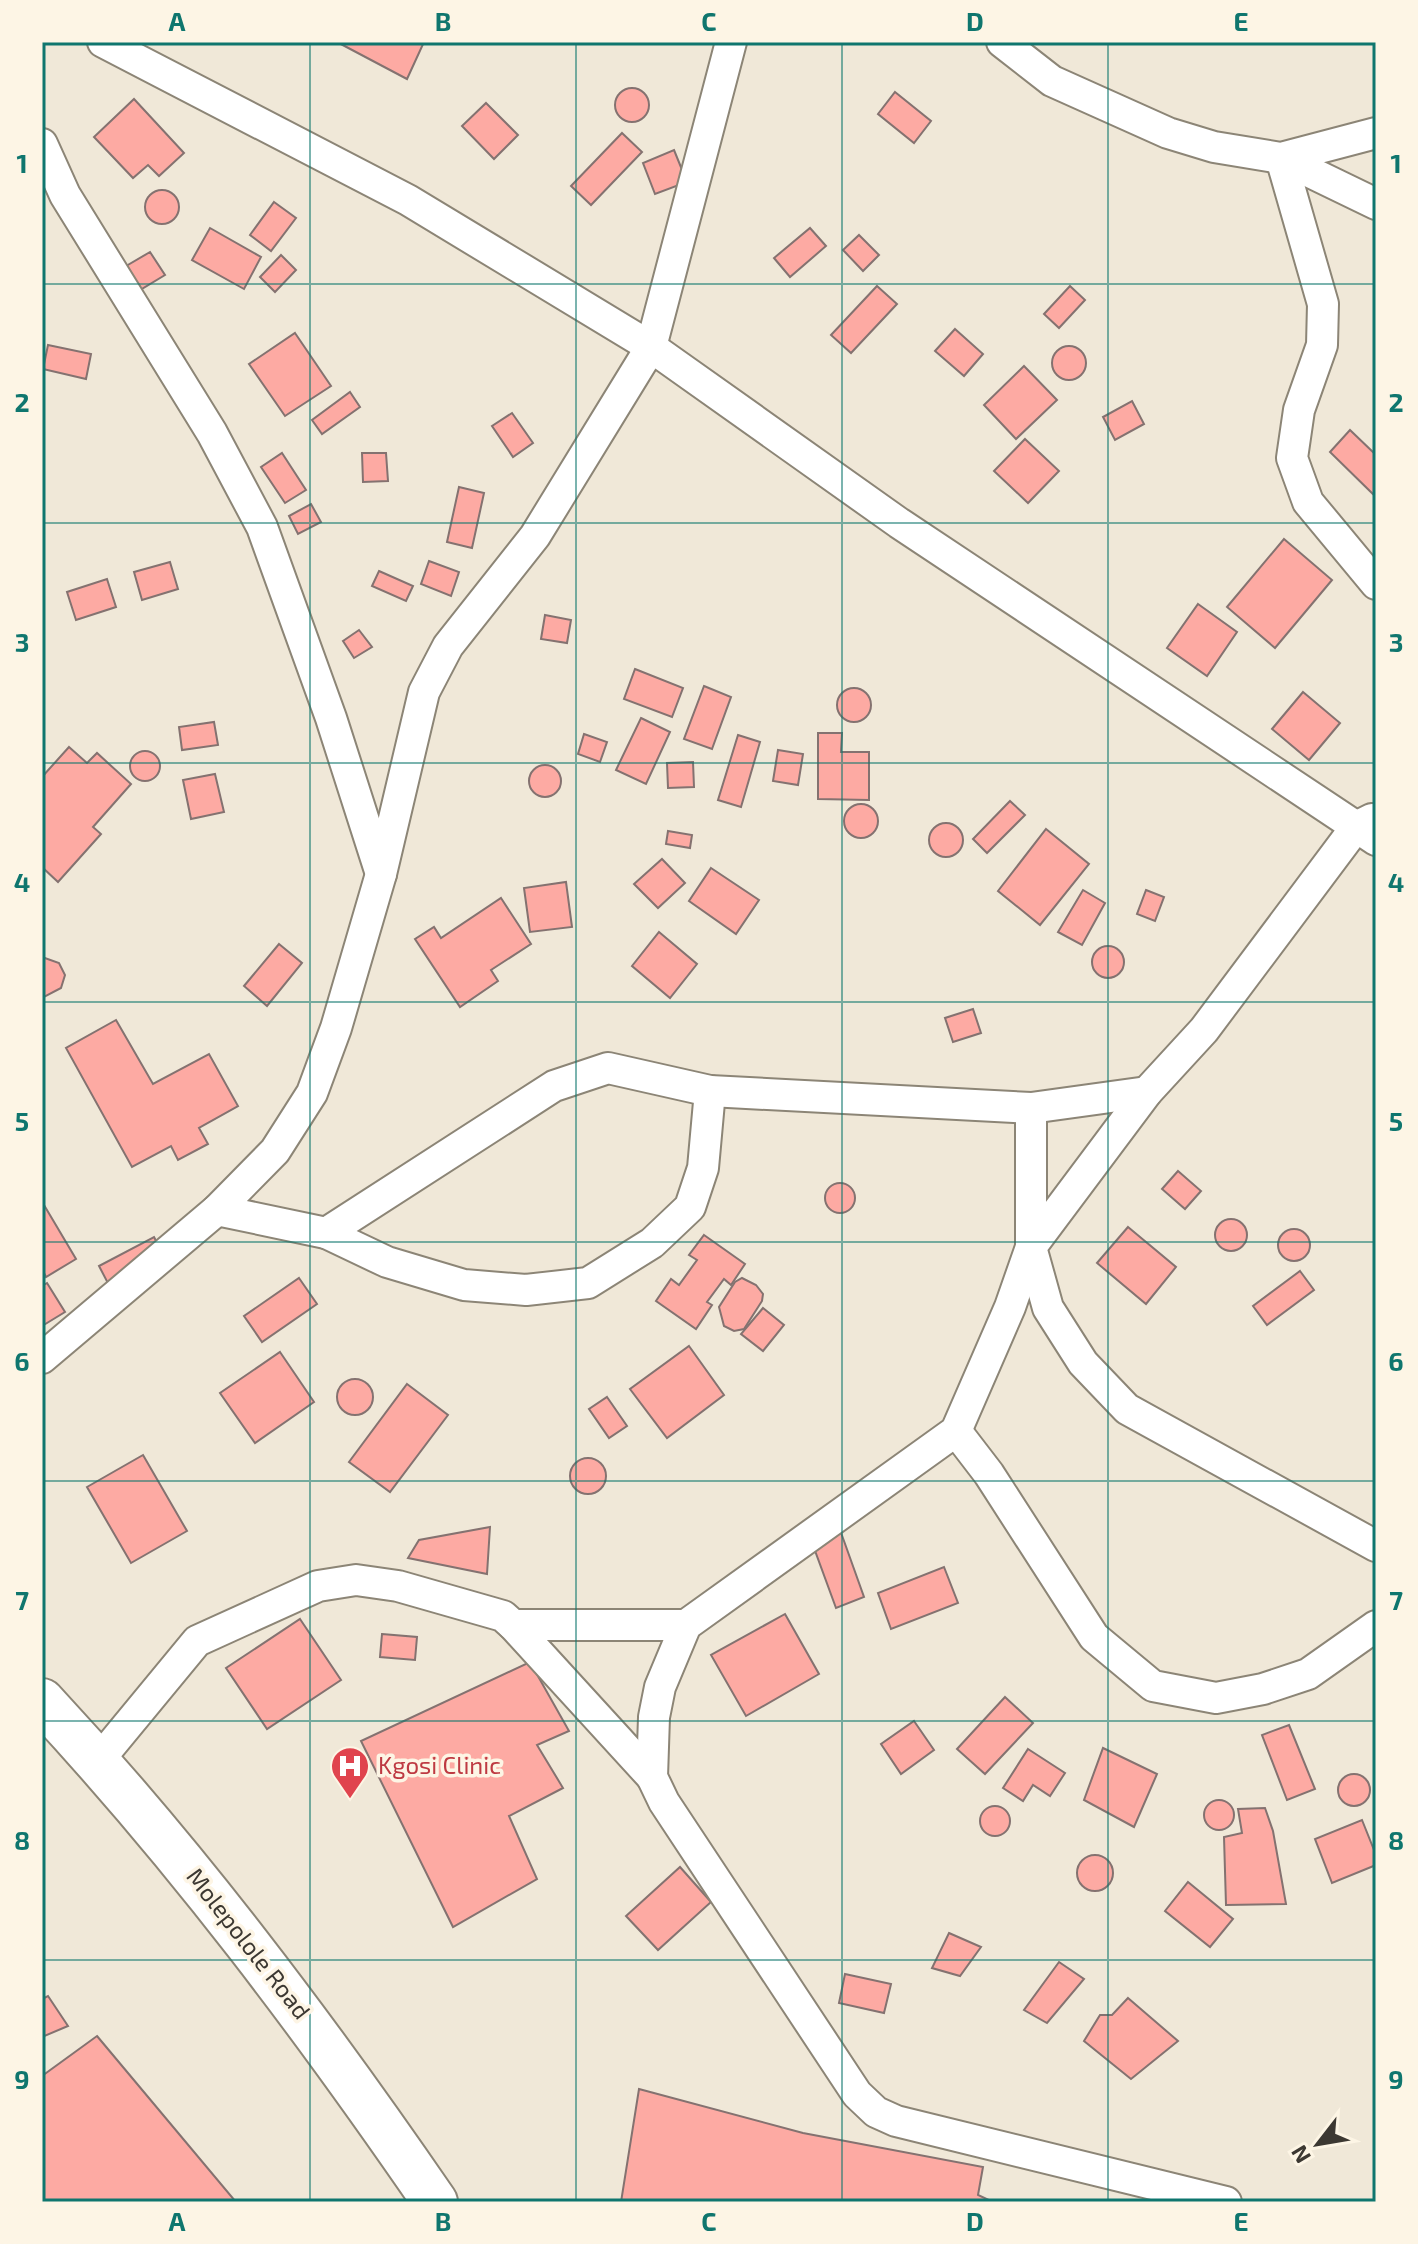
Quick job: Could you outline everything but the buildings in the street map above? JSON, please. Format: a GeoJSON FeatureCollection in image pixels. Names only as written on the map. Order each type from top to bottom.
{"type":"FeatureCollection","features":[{"type":"Feature","properties":{"kind":"main road","name":"Molepolole Road"},"geometry":{"type":"LineString","coordinates":[[42,1701],[98,1761],[207,1889],[277,1979],[435,2202]]}},
{"type":"Feature","properties":{"kind":"street"},"geometry":{"type":"LineString","coordinates":[[103,42],[408,200],[651,347],[899,523],[1369,828],[1204,1030],[1147,1092],[1031,1247],[1010,1307],[956,1431],[686,1625],[660,1687],[654,1717],[652,1777]]}},
{"type":"Feature","properties":{"kind":"street"},"geometry":{"type":"LineString","coordinates":[[42,1358],[217,1210],[275,1151],[312,1093],[336,1028],[381,874],[424,692],[448,646],[535,536],[651,347],[731,42]]}},
{"type":"Feature","properties":{"kind":"street"},"geometry":{"type":"LineString","coordinates":[[1002,42],[1052,81],[1168,133],[1214,147],[1281,158],[1376,204]]}},
{"type":"Feature","properties":{"kind":"street"},"geometry":{"type":"LineString","coordinates":[[1281,158],[1376,133]]}},
{"type":"Feature","properties":{"kind":"street"},"geometry":{"type":"LineString","coordinates":[[42,144],[65,195],[212,433],[262,527],[331,718],[381,874]]}},
{"type":"Feature","properties":{"kind":"street"},"geometry":{"type":"LineString","coordinates":[[1281,158],[1323,304],[1322,345],[1299,410],[1292,458],[1308,502],[1376,584]]}},
{"type":"Feature","properties":{"kind":"street"},"geometry":{"type":"LineString","coordinates":[[326,1233],[554,1086],[608,1068],[710,1091],[1031,1108],[1147,1092]]}},
{"type":"Feature","properties":{"kind":"street"},"geometry":{"type":"LineString","coordinates":[[217,1210],[326,1233],[387,1262],[464,1285],[526,1290],[588,1283],[652,1243],[690,1207],[703,1168],[710,1091]]}},
{"type":"Feature","properties":{"kind":"street"},"geometry":{"type":"LineString","coordinates":[[1031,1108],[1031,1247],[1048,1308],[1083,1363],[1127,1409],[1376,1546]]}},
{"type":"Feature","properties":{"kind":"street"},"geometry":{"type":"LineString","coordinates":[[956,1431],[1094,1637],[1153,1686],[1216,1698],[1263,1689],[1308,1674],[1376,1626]]}},
{"type":"Feature","properties":{"kind":"street"},"geometry":{"type":"LineString","coordinates":[[98,1761],[197,1641],[318,1586],[356,1580],[398,1586],[503,1616],[652,1777],[664,1802],[857,2094],[876,2112],[896,2121],[1208,2201]]}},
{"type":"Feature","properties":{"kind":"street"},"geometry":{"type":"LineString","coordinates":[[513,1625],[686,1625]]}},
{"type":"Feature","properties":{"kind":"place","name":"Kgosi Clinic"},"geometry":{"type":"Point","coordinates":[350,1800]}}]}
